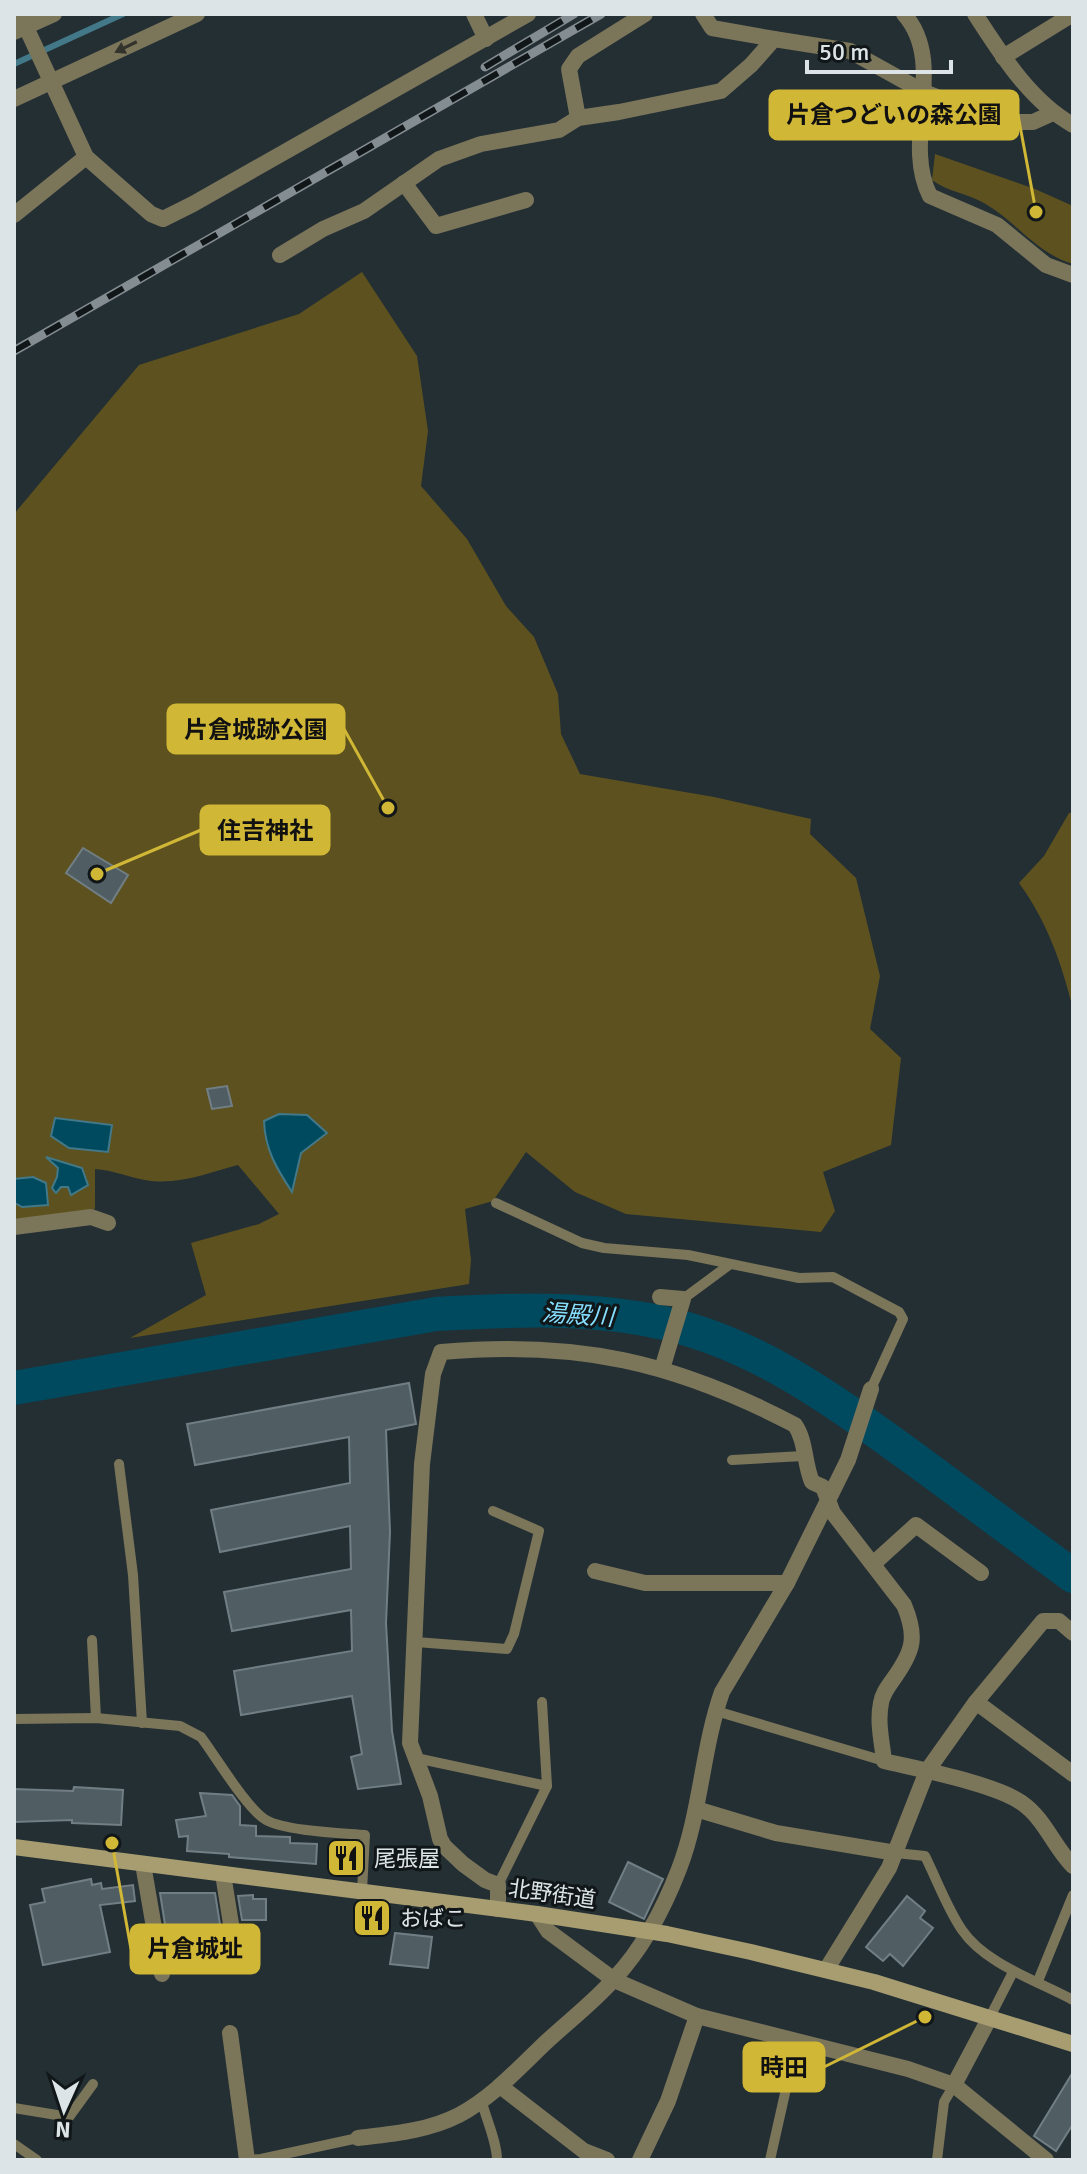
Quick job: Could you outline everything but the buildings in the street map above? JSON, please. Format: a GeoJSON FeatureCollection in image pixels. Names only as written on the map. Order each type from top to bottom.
{"type":"FeatureCollection","features":[{"type":"Feature","properties":{"kind":"main road","name":"北野街道"},"geometry":{"type":"LineString","coordinates":[[14,1847],[537,1914],[649,1932],[826,1970],[1073,2044]]}},
{"type":"Feature","properties":{"kind":"street"},"geometry":{"type":"LineString","coordinates":[[54,14],[24,29],[53,83],[86,157],[151,214],[163,219],[528,14]]}},
{"type":"Feature","properties":{"kind":"street"},"geometry":{"type":"LineString","coordinates":[[14,99],[197,14]]}},
{"type":"Feature","properties":{"kind":"street"},"geometry":{"type":"LineString","coordinates":[[474,14],[486,39]]}},
{"type":"Feature","properties":{"kind":"street"},"geometry":{"type":"LineString","coordinates":[[578,118],[569,69],[578,56],[645,14]]}},
{"type":"Feature","properties":{"kind":"street"},"geometry":{"type":"LineString","coordinates":[[703,14],[712,28],[850,51],[924,92],[1001,122],[1033,122],[1053,113]]}},
{"type":"Feature","properties":{"kind":"street"},"geometry":{"type":"LineString","coordinates":[[904,14],[920,39],[924,92],[919,140],[930,196],[997,225],[1046,265],[1073,275]]}},
{"type":"Feature","properties":{"kind":"street"},"geometry":{"type":"LineString","coordinates":[[975,14],[1003,57],[1053,113],[1073,125]]}},
{"type":"Feature","properties":{"kind":"street"},"geometry":{"type":"LineString","coordinates":[[1003,57],[1073,14]]}},
{"type":"Feature","properties":{"kind":"street"},"geometry":{"type":"LineString","coordinates":[[280,255],[323,229],[364,211],[439,159],[481,144],[559,130],[578,118],[721,91],[751,65],[774,39]]}},
{"type":"Feature","properties":{"kind":"street"},"geometry":{"type":"LineString","coordinates":[[14,215],[86,157]]}},
{"type":"Feature","properties":{"kind":"street"},"geometry":{"type":"LineString","coordinates":[[404,183],[436,226],[526,200]]}},
{"type":"Feature","properties":{"kind":"street"},"geometry":{"type":"LineString","coordinates":[[14,1227],[91,1217],[108,1223]]}},
{"type":"Feature","properties":{"kind":"street"},"geometry":{"type":"LineString","coordinates":[[660,1297],[681,1302],[663,1366]]}},
{"type":"Feature","properties":{"kind":"street"},"geometry":{"type":"LineString","coordinates":[[498,1909],[498,1885],[485,1880],[444,1846],[410,1743],[422,1464],[433,1374],[441,1352],[490,1348],[553,1349],[663,1366],[730,1392],[795,1425],[802,1435],[803,1456],[812,1482],[823,1487],[833,1513],[904,1605],[913,1631],[907,1659],[885,1690],[881,1703],[884,1761],[1007,1795],[1022,1803],[1038,1818],[1073,1866]]}},
{"type":"Feature","properties":{"kind":"street"},"geometry":{"type":"LineString","coordinates":[[358,2138],[429,2127],[460,2115],[500,2086],[614,1980],[649,1932],[679,1869],[722,1692],[787,1583],[828,1500],[848,1458],[870,1391]]}},
{"type":"Feature","properties":{"kind":"street"},"geometry":{"type":"LineString","coordinates":[[873,1564],[916,1525],[981,1573]]}},
{"type":"Feature","properties":{"kind":"street"},"geometry":{"type":"LineString","coordinates":[[595,1571],[645,1583],[787,1583]]}},
{"type":"Feature","properties":{"kind":"street"},"geometry":{"type":"LineString","coordinates":[[826,1970],[889,1868],[927,1771],[976,1702],[1043,1621],[1059,1621],[1073,1633]]}},
{"type":"Feature","properties":{"kind":"street"},"geometry":{"type":"LineString","coordinates":[[976,1702],[1073,1774]]}},
{"type":"Feature","properties":{"kind":"street"},"geometry":{"type":"LineString","coordinates":[[696,1809],[776,1833],[896,1853]]}},
{"type":"Feature","properties":{"kind":"street"},"geometry":{"type":"LineString","coordinates":[[143,1864],[162,1974]]}},
{"type":"Feature","properties":{"kind":"street"},"geometry":{"type":"LineString","coordinates":[[223,1874],[236,1955]]}},
{"type":"Feature","properties":{"kind":"street"},"geometry":{"type":"LineString","coordinates":[[537,1914],[548,1931],[614,1980],[697,2016],[908,2069],[954,2085],[1046,2160]]}},
{"type":"Feature","properties":{"kind":"street"},"geometry":{"type":"LineString","coordinates":[[640,2160],[668,2101],[697,2016]]}},
{"type":"Feature","properties":{"kind":"street"},"geometry":{"type":"LineString","coordinates":[[954,2085],[990,2017]]}},
{"type":"Feature","properties":{"kind":"street"},"geometry":{"type":"LineString","coordinates":[[230,2033],[246,2160]]}},
{"type":"Feature","properties":{"kind":"street"},"geometry":{"type":"LineString","coordinates":[[500,2086],[584,2151],[607,2160]]}},
{"type":"Feature","properties":{"kind":"lane"},"geometry":{"type":"LineString","coordinates":[[496,1203],[582,1243],[604,1248],[688,1255],[799,1278],[833,1277],[899,1312],[903,1319],[903,1325],[870,1391]]}},
{"type":"Feature","properties":{"kind":"lane"},"geometry":{"type":"LineString","coordinates":[[681,1302],[729,1265]]}},
{"type":"Feature","properties":{"kind":"lane"},"geometry":{"type":"LineString","coordinates":[[732,1460],[803,1456]]}},
{"type":"Feature","properties":{"kind":"lane"},"geometry":{"type":"LineString","coordinates":[[119,1464],[133,1575],[142,1723]]}},
{"type":"Feature","properties":{"kind":"lane"},"geometry":{"type":"LineString","coordinates":[[416,1642],[507,1649],[514,1634],[539,1531],[493,1511]]}},
{"type":"Feature","properties":{"kind":"lane"},"geometry":{"type":"LineString","coordinates":[[92,1640],[96,1718]]}},
{"type":"Feature","properties":{"kind":"lane"},"geometry":{"type":"LineString","coordinates":[[498,1885],[547,1786],[542,1702]]}},
{"type":"Feature","properties":{"kind":"lane"},"geometry":{"type":"LineString","coordinates":[[716,1711],[884,1761]]}},
{"type":"Feature","properties":{"kind":"lane"},"geometry":{"type":"LineString","coordinates":[[14,1719],[96,1718],[180,1726],[201,1737],[251,1805],[266,1820],[283,1826],[365,1835],[362,1891]]}},
{"type":"Feature","properties":{"kind":"lane"},"geometry":{"type":"LineString","coordinates":[[416,1758],[547,1786]]}},
{"type":"Feature","properties":{"kind":"lane"},"geometry":{"type":"LineString","coordinates":[[896,1853],[925,1856],[963,1932],[1013,1972],[1038,1981],[1073,2000]]}},
{"type":"Feature","properties":{"kind":"lane"},"geometry":{"type":"LineString","coordinates":[[1038,1981],[1073,1895]]}},
{"type":"Feature","properties":{"kind":"lane"},"geometry":{"type":"LineString","coordinates":[[990,2017],[1013,1972]]}},
{"type":"Feature","properties":{"kind":"lane"},"geometry":{"type":"LineString","coordinates":[[770,2160],[797,2040]]}},
{"type":"Feature","properties":{"kind":"lane"},"geometry":{"type":"LineString","coordinates":[[14,2108],[69,2117],[93,2084]]}},
{"type":"Feature","properties":{"kind":"lane"},"geometry":{"type":"LineString","coordinates":[[937,2160],[944,2102],[954,2085]]}},
{"type":"Feature","properties":{"kind":"lane"},"geometry":{"type":"LineString","coordinates":[[481,2099],[488,2130],[497,2146],[497,2160]]}},
{"type":"Feature","properties":{"kind":"lane"},"geometry":{"type":"LineString","coordinates":[[246,2160],[358,2138]]}},
{"type":"Feature","properties":{"kind":"lane"},"geometry":{"type":"LineString","coordinates":[[14,2144],[37,2160]]}},
{"type":"Feature","properties":{"kind":"shaded area"},"geometry":{"type":"Polygon","coordinates":[[[935,154],[1035,189],[1073,206],[1073,264],[1037,245],[984,203],[932,180],[935,154]]]}},
{"type":"Feature","properties":{"kind":"shaded area"},"geometry":{"type":"Polygon","coordinates":[[[362,272],[417,356],[428,431],[421,486],[467,539],[506,606],[534,637],[558,694],[561,734],[580,774],[714,797],[811,819],[810,834],[856,878],[880,976],[870,1029],[901,1058],[891,1145],[823,1172],[835,1211],[821,1232],[626,1214],[575,1192],[526,1152],[493,1201],[465,1209],[471,1260],[469,1284],[130,1338],[206,1295],[191,1243],[259,1224],[279,1214],[238,1165],[169,1181],[145,1180],[95,1169],[95,1209],[14,1221],[14,514],[139,365],[299,314],[362,272]]]}},
{"type":"Feature","properties":{"kind":"shaded area"},"geometry":{"type":"Polygon","coordinates":[[[1069,813],[1073,813],[1073,1009],[1052,943],[1038,912],[1019,883],[1044,856],[1069,813]]]}},
{"type":"Feature","properties":{"kind":"water"},"geometry":{"type":"Polygon","coordinates":[[[279,1114],[307,1115],[327,1133],[301,1153],[292,1192],[273,1159],[265,1131],[264,1121],[279,1114]]]}},
{"type":"Feature","properties":{"kind":"water"},"geometry":{"type":"Polygon","coordinates":[[[55,1118],[112,1125],[108,1152],[69,1148],[51,1136],[55,1118]]]}},
{"type":"Feature","properties":{"kind":"water"},"geometry":{"type":"Polygon","coordinates":[[[46,1157],[82,1168],[88,1185],[71,1195],[68,1187],[61,1187],[56,1193],[52,1188],[58,1168],[46,1157]]]}},
{"type":"Feature","properties":{"kind":"water"},"geometry":{"type":"Polygon","coordinates":[[[33,1177],[46,1183],[48,1205],[22,1207],[15,1203],[14,1179],[33,1177]]]}},
{"type":"Feature","properties":{"kind":"waterway"},"geometry":{"type":"LineString","coordinates":[[14,64],[123,14]]}},
{"type":"Feature","properties":{"kind":"waterway","name":"湯殿川"},"geometry":{"type":"LineString","coordinates":[[14,1388],[436,1314],[569,1311],[649,1320],[722,1341],[790,1375],[885,1438],[1073,1576]]}},
{"type":"Feature","properties":{"kind":"railway"},"geometry":{"type":"LineString","coordinates":[[485,67],[574,14]]}},
{"type":"Feature","properties":{"kind":"railway"},"geometry":{"type":"LineString","coordinates":[[14,351],[601,14]]}},
{"type":"Feature","properties":{"kind":"place","name":"片倉つどいの森公園"},"geometry":{"type":"Point","coordinates":[1036,212]}},
{"type":"Feature","properties":{"kind":"place","name":"片倉城跡公園"},"geometry":{"type":"Point","coordinates":[388,808]}},
{"type":"Feature","properties":{"kind":"place","name":"住吉神社"},"geometry":{"type":"Point","coordinates":[97,874]}},
{"type":"Feature","properties":{"kind":"place","name":"片倉城址"},"geometry":{"type":"Point","coordinates":[112,1843]}},
{"type":"Feature","properties":{"kind":"place","name":"尾張屋"},"geometry":{"type":"Point","coordinates":[346,1858]}},
{"type":"Feature","properties":{"kind":"place","name":"おばこ"},"geometry":{"type":"Point","coordinates":[372,1918]}},
{"type":"Feature","properties":{"kind":"place","name":"時田"},"geometry":{"type":"Point","coordinates":[925,2017]}}]}
